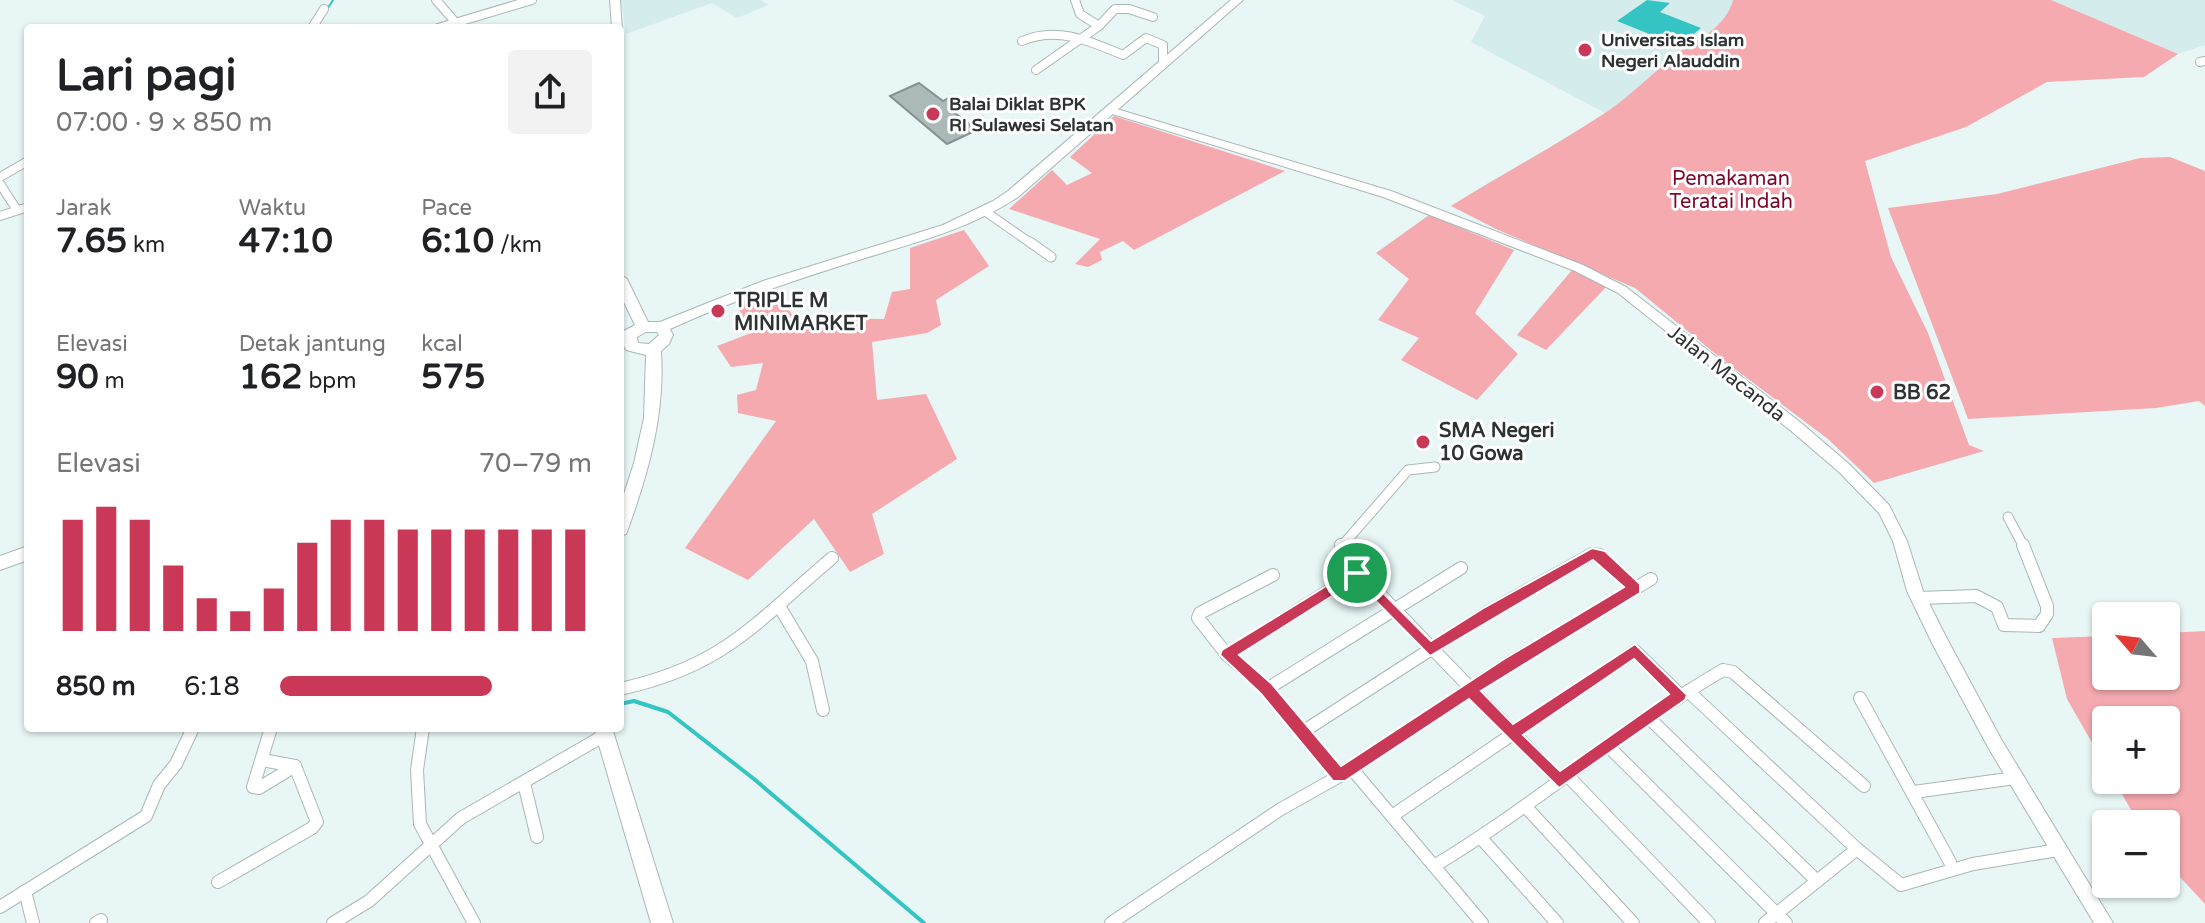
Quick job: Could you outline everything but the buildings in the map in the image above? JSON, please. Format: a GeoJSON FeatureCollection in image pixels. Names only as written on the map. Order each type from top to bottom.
{"type":"FeatureCollection","features":[{"type":"Feature","properties":{"kind":"main road"},"geometry":{"type":"LineString","coordinates":[[615,0],[618,24]]}},
{"type":"Feature","properties":{"kind":"main road"},"geometry":{"type":"LineString","coordinates":[[637,340],[744,293],[986,212],[1013,194],[1238,0]]}},
{"type":"Feature","properties":{"kind":"main road"},"geometry":{"type":"LineString","coordinates":[[624,293],[637,340],[656,381],[651,426],[639,477],[624,518]]}},
{"type":"Feature","properties":{"kind":"main road"},"geometry":{"type":"LineString","coordinates":[[637,340],[666,339],[662,327]]}},
{"type":"Feature","properties":{"kind":"main road"},"geometry":{"type":"LineString","coordinates":[[0,563],[24,554]]}},
{"type":"Feature","properties":{"kind":"main road"},"geometry":{"type":"LineString","coordinates":[[0,575],[24,566]]}},
{"type":"Feature","properties":{"kind":"main road"},"geometry":{"type":"LineString","coordinates":[[604,732],[662,923]]}},
{"type":"Feature","properties":{"kind":"street"},"geometry":{"type":"LineString","coordinates":[[436,0],[456,23]]}},
{"type":"Feature","properties":{"kind":"street"},"geometry":{"type":"LineString","coordinates":[[452,24],[532,0]]}},
{"type":"Feature","properties":{"kind":"street"},"geometry":{"type":"LineString","coordinates":[[1075,0],[1080,14],[1099,26]]}},
{"type":"Feature","properties":{"kind":"street"},"geometry":{"type":"LineString","coordinates":[[1036,70],[1099,26],[1112,11],[1119,8],[1153,17]]}},
{"type":"Feature","properties":{"kind":"street"},"geometry":{"type":"LineString","coordinates":[[315,24],[324,9]]}},
{"type":"Feature","properties":{"kind":"street"},"geometry":{"type":"LineString","coordinates":[[1022,41],[1041,32],[1050,32],[1082,39],[1123,55],[1146,38],[1163,45],[1163,63]]}},
{"type":"Feature","properties":{"kind":"street","name":"Jalan Macanda"},"geometry":{"type":"LineString","coordinates":[[1110,110],[1430,209],[1579,268],[1622,290],[1795,426],[1884,509],[1900,541],[1919,598],[2015,778],[2104,923]]}},
{"type":"Feature","properties":{"kind":"street"},"geometry":{"type":"LineString","coordinates":[[0,177],[24,163]]}},
{"type":"Feature","properties":{"kind":"street"},"geometry":{"type":"LineString","coordinates":[[0,184],[17,210]]}},
{"type":"Feature","properties":{"kind":"street"},"geometry":{"type":"LineString","coordinates":[[0,216],[24,208]]}},
{"type":"Feature","properties":{"kind":"street"},"geometry":{"type":"LineString","coordinates":[[986,212],[1051,257]]}},
{"type":"Feature","properties":{"kind":"street"},"geometry":{"type":"LineString","coordinates":[[1435,467],[1408,470],[1341,545],[1343,556],[1512,734],[1563,778],[1709,923]]}},
{"type":"Feature","properties":{"kind":"street"},"geometry":{"type":"LineString","coordinates":[[1919,598],[1976,596],[1997,607],[2004,625],[2039,626],[2044,620],[2047,606],[2026,552],[2008,517]]}},
{"type":"Feature","properties":{"kind":"street"},"geometry":{"type":"LineString","coordinates":[[1304,731],[1490,611],[1592,554],[1600,555],[1635,588]]}},
{"type":"Feature","properties":{"kind":"street"},"geometry":{"type":"LineString","coordinates":[[624,688],[671,674],[717,655],[741,640],[832,558]]}},
{"type":"Feature","properties":{"kind":"street"},"geometry":{"type":"LineString","coordinates":[[1267,689],[1392,608],[1461,568]]}},
{"type":"Feature","properties":{"kind":"street"},"geometry":{"type":"LineString","coordinates":[[1227,655],[1357,573]]}},
{"type":"Feature","properties":{"kind":"street"},"geometry":{"type":"LineString","coordinates":[[1273,575],[1198,614],[1227,655],[1267,689],[1339,775]]}},
{"type":"Feature","properties":{"kind":"street"},"geometry":{"type":"LineString","coordinates":[[1111,923],[1281,809],[1352,769],[1509,663],[1651,579]]}},
{"type":"Feature","properties":{"kind":"street"},"geometry":{"type":"LineString","coordinates":[[779,606],[812,661],[823,710]]}},
{"type":"Feature","properties":{"kind":"street"},"geometry":{"type":"LineString","coordinates":[[1392,816],[1635,651],[1901,885],[1973,864],[2058,850]]}},
{"type":"Feature","properties":{"kind":"street"},"geometry":{"type":"LineString","coordinates":[[1434,866],[1481,838],[1720,670],[1733,672],[1864,786]]}},
{"type":"Feature","properties":{"kind":"street"},"geometry":{"type":"LineString","coordinates":[[1860,698],[1950,862]]}},
{"type":"Feature","properties":{"kind":"street"},"geometry":{"type":"LineString","coordinates":[[1649,718],[1817,881]]}},
{"type":"Feature","properties":{"kind":"street"},"geometry":{"type":"LineString","coordinates":[[0,907],[146,816],[159,785],[176,764],[191,732]]}},
{"type":"Feature","properties":{"kind":"street"},"geometry":{"type":"LineString","coordinates":[[270,732],[252,785],[254,788],[295,766]]}},
{"type":"Feature","properties":{"kind":"street"},"geometry":{"type":"LineString","coordinates":[[423,732],[418,785],[420,824],[474,923]]}},
{"type":"Feature","properties":{"kind":"street"},"geometry":{"type":"LineString","coordinates":[[333,923],[352,919],[395,881],[429,844],[463,817],[604,732]]}},
{"type":"Feature","properties":{"kind":"street"},"geometry":{"type":"LineString","coordinates":[[1608,746],[1782,918]]}},
{"type":"Feature","properties":{"kind":"street"},"geometry":{"type":"LineString","coordinates":[[262,760],[295,766]]}},
{"type":"Feature","properties":{"kind":"street"},"geometry":{"type":"LineString","coordinates":[[218,882],[316,824],[318,818],[295,766]]}},
{"type":"Feature","properties":{"kind":"street"},"geometry":{"type":"LineString","coordinates":[[1352,769],[1482,923]]}},
{"type":"Feature","properties":{"kind":"street"},"geometry":{"type":"LineString","coordinates":[[1914,792],[2015,778]]}},
{"type":"Feature","properties":{"kind":"street"},"geometry":{"type":"LineString","coordinates":[[524,783],[537,837]]}},
{"type":"Feature","properties":{"kind":"street"},"geometry":{"type":"LineString","coordinates":[[1526,807],[1633,923]]}},
{"type":"Feature","properties":{"kind":"street"},"geometry":{"type":"LineString","coordinates":[[1481,838],[1557,923]]}},
{"type":"Feature","properties":{"kind":"street"},"geometry":{"type":"LineString","coordinates":[[1765,923],[1782,918],[1817,881],[1857,849]]}},
{"type":"Feature","properties":{"kind":"street"},"geometry":{"type":"LineString","coordinates":[[25,891],[33,923]]}},
{"type":"Feature","properties":{"kind":"shaded area"},"geometry":{"type":"Polygon","coordinates":[[[621,0],[761,0],[768,5],[737,18],[712,3],[626,34],[621,0]]]}},
{"type":"Feature","properties":{"kind":"shaded area","name":"Universitas Islam Negeri Alauddin"},"geometry":{"type":"Polygon","coordinates":[[[1452,0],[1733,0],[1729,14],[1715,29],[1674,57],[1646,83],[1605,113],[1471,42],[1485,16],[1452,0]]]}},
{"type":"Feature","properties":{"kind":"shaded area"},"geometry":{"type":"Polygon","coordinates":[[[2051,0],[2205,0],[2205,45],[2178,54],[2051,0]]]}},
{"type":"Feature","properties":{"kind":"green space","name":"Pemakaman Teratai Indah"},"geometry":{"type":"Polygon","coordinates":[[[1733,0],[2051,0],[2178,54],[2144,77],[2047,82],[1966,127],[1865,161],[1891,257],[1928,333],[1969,445],[1984,451],[1874,483],[1828,439],[1723,360],[1635,288],[1498,230],[1451,206],[1615,106],[1677,54],[1718,25],[1733,0]]]}},
{"type":"Feature","properties":{"kind":"green space"},"geometry":{"type":"Polygon","coordinates":[[[1114,116],[1285,171],[1134,250],[1123,241],[1100,252],[1102,260],[1088,267],[1075,264],[1100,239],[1009,209],[1052,170],[1067,185],[1092,173],[1070,157],[1114,116]]]}},
{"type":"Feature","properties":{"kind":"green space"},"geometry":{"type":"Polygon","coordinates":[[[2170,157],[2205,171],[2205,406],[2199,401],[2156,408],[1968,419],[1888,208],[1997,194],[2140,158],[2170,157]]]}},
{"type":"Feature","properties":{"kind":"green space"},"geometry":{"type":"Polygon","coordinates":[[[1429,215],[1514,250],[1475,313],[1518,354],[1477,400],[1401,360],[1419,338],[1378,320],[1409,279],[1376,253],[1429,215]]]}},
{"type":"Feature","properties":{"kind":"green space"},"geometry":{"type":"Polygon","coordinates":[[[964,230],[989,266],[936,300],[941,325],[927,333],[872,342],[877,400],[926,394],[957,459],[872,514],[884,554],[850,572],[814,519],[748,580],[685,548],[776,421],[738,413],[737,395],[756,390],[763,363],[731,367],[717,346],[751,333],[736,304],[778,289],[799,328],[822,318],[884,319],[892,292],[910,289],[910,248],[964,230]]]}},
{"type":"Feature","properties":{"kind":"green space"},"geometry":{"type":"Polygon","coordinates":[[[1572,270],[1606,287],[1546,350],[1517,335],[1572,270]]]}},
{"type":"Feature","properties":{"kind":"green space"},"geometry":{"type":"Polygon","coordinates":[[[2205,631],[2205,904],[2180,877],[2180,810],[2131,810],[2122,794],[2180,794],[2180,706],[2092,706],[2092,743],[2067,699],[2052,638],[2092,637],[2092,690],[2180,690],[2180,632],[2205,631]]]}},
{"type":"Feature","properties":{"kind":"water"},"geometry":{"type":"Polygon","coordinates":[[[1647,0],[1670,3],[1660,12],[1701,28],[1679,46],[1617,21],[1647,0]]]}},
{"type":"Feature","properties":{"kind":"waterway"},"geometry":{"type":"LineString","coordinates":[[326,11],[333,0]]}},
{"type":"Feature","properties":{"kind":"waterway"},"geometry":{"type":"LineString","coordinates":[[624,703],[634,701],[668,712],[754,779],[924,923]]}},
{"type":"Feature","properties":{"kind":"place","name":"Universitas Islam Negeri Alauddin"},"geometry":{"type":"Point","coordinates":[1585,50]}},
{"type":"Feature","properties":{"kind":"place","name":"Balai Diklat BPK RI Sulawesi Selatan"},"geometry":{"type":"Point","coordinates":[933,114]}},
{"type":"Feature","properties":{"kind":"place","name":"TRIPLE M MINIMARKET"},"geometry":{"type":"Point","coordinates":[718,311]}},
{"type":"Feature","properties":{"kind":"place","name":"BB 62"},"geometry":{"type":"Point","coordinates":[1877,392]}},
{"type":"Feature","properties":{"kind":"place","name":"SMA Negeri 10 Gowa"},"geometry":{"type":"Point","coordinates":[1423,442]}},
{"type":"Feature","properties":{"kind":"route"},"geometry":{"type":"LineString","coordinates":[[1357,573],[1227,655],[1267,689],[1339,775],[1470,690],[1512,734],[1635,651],[1680,695],[1559,780],[1512,734],[1470,690],[1509,663],[1635,588],[1600,555],[1592,554],[1490,611],[1430,650],[1357,573]]}}]}
